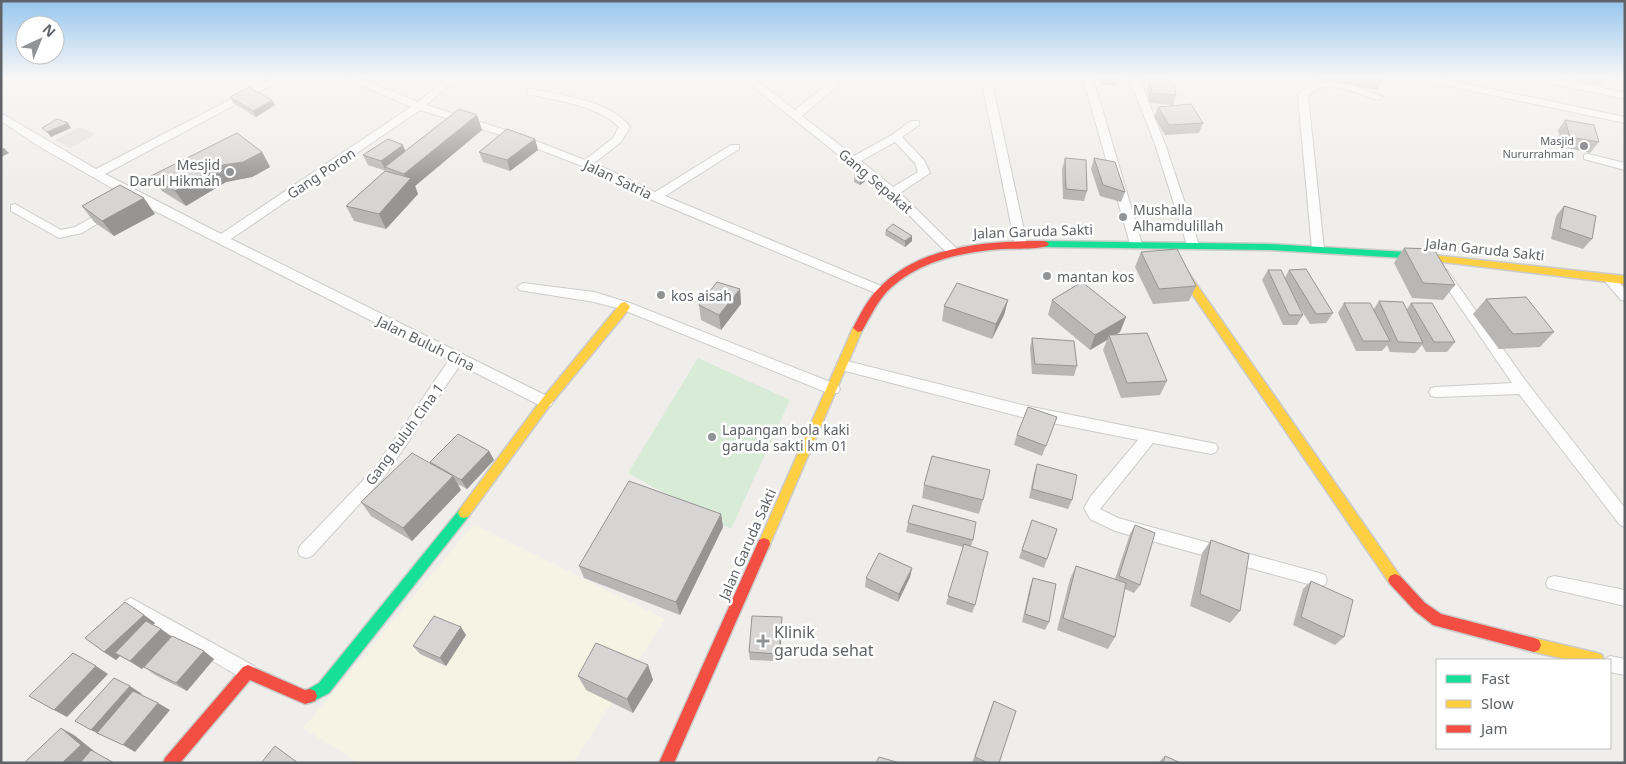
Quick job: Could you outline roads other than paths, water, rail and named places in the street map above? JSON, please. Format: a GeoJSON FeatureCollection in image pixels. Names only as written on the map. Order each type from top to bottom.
{"type":"FeatureCollection","features":[{"type":"Feature","properties":{"kind":"main road","name":"Jalan Garuda Sakti"},"geometry":{"type":"LineString","coordinates":[[666,763],[834,389],[857,329],[882,291],[916,266],[953,252],[977,246],[1021,244],[1193,244],[1318,249],[1432,258],[1625,280]]}},
{"type":"Feature","properties":{"kind":"main road"},"geometry":{"type":"LineString","coordinates":[[1164,245],[1281,417],[1403,591],[1412,600],[1438,620],[1593,659]]}},
{"type":"Feature","properties":{"kind":"main road"},"geometry":{"type":"LineString","coordinates":[[170,763],[248,672],[305,697],[316,696],[324,688],[458,522],[546,402],[625,306]]}},
{"type":"Feature","properties":{"kind":"street"},"geometry":{"type":"LineString","coordinates":[[98,173],[209,114]]}},
{"type":"Feature","properties":{"kind":"street","name":"Gang Poron"},"geometry":{"type":"LineString","coordinates":[[223,239],[408,114]]}},
{"type":"Feature","properties":{"kind":"street","name":"Jalan Satria"},"geometry":{"type":"LineString","coordinates":[[443,114],[511,135],[586,164],[656,197],[882,291]]}},
{"type":"Feature","properties":{"kind":"street"},"geometry":{"type":"LineString","coordinates":[[586,164],[617,140],[625,127],[622,122],[604,114]]}},
{"type":"Feature","properties":{"kind":"street","name":"Gang Sepakat"},"geometry":{"type":"LineString","coordinates":[[793,114],[893,192],[953,252]]}},
{"type":"Feature","properties":{"kind":"street"},"geometry":{"type":"LineString","coordinates":[[994,114],[1021,244]]}},
{"type":"Feature","properties":{"kind":"street"},"geometry":{"type":"LineString","coordinates":[[1098,114],[1136,244]]}},
{"type":"Feature","properties":{"kind":"street"},"geometry":{"type":"LineString","coordinates":[[1149,114],[1193,244]]}},
{"type":"Feature","properties":{"kind":"street"},"geometry":{"type":"LineString","coordinates":[[1304,114],[1318,249]]}},
{"type":"Feature","properties":{"kind":"street"},"geometry":{"type":"LineString","coordinates":[[1595,114],[1625,120]]}},
{"type":"Feature","properties":{"kind":"street","name":"Jalan Buluh Cina"},"geometry":{"type":"LineString","coordinates":[[1,116],[44,145],[138,196],[546,402]]}},
{"type":"Feature","properties":{"kind":"street"},"geometry":{"type":"LineString","coordinates":[[853,161],[896,137],[915,123]]}},
{"type":"Feature","properties":{"kind":"street"},"geometry":{"type":"LineString","coordinates":[[893,192],[922,176],[924,171],[920,162],[896,137]]}},
{"type":"Feature","properties":{"kind":"street"},"geometry":{"type":"LineString","coordinates":[[656,197],[735,147]]}},
{"type":"Feature","properties":{"kind":"street"},"geometry":{"type":"LineString","coordinates":[[1588,157],[1625,167]]}},
{"type":"Feature","properties":{"kind":"street"},"geometry":{"type":"LineString","coordinates":[[15,208],[59,234],[67,234],[138,196]]}},
{"type":"Feature","properties":{"kind":"street"},"geometry":{"type":"LineString","coordinates":[[1432,258],[1523,388],[1625,520]]}},
{"type":"Feature","properties":{"kind":"street"},"geometry":{"type":"LineString","coordinates":[[1609,279],[1625,297]]}},
{"type":"Feature","properties":{"kind":"street"},"geometry":{"type":"LineString","coordinates":[[523,287],[594,297],[625,306],[834,389]]}},
{"type":"Feature","properties":{"kind":"street","name":"Gang Buluh Cina 1"},"geometry":{"type":"LineString","coordinates":[[306,552],[380,472],[457,358]]}},
{"type":"Feature","properties":{"kind":"street"},"geometry":{"type":"LineString","coordinates":[[844,365],[1022,411],[1212,448]]}},
{"type":"Feature","properties":{"kind":"street"},"geometry":{"type":"LineString","coordinates":[[1436,392],[1523,388]]}},
{"type":"Feature","properties":{"kind":"street"},"geometry":{"type":"LineString","coordinates":[[1149,437],[1096,501],[1092,508],[1095,514],[1106,519],[1319,580]]}},
{"type":"Feature","properties":{"kind":"street"},"geometry":{"type":"LineString","coordinates":[[1554,583],[1625,598]]}},
{"type":"Feature","properties":{"kind":"street"},"geometry":{"type":"LineString","coordinates":[[131,606],[248,672]]}},
{"type":"Feature","properties":{"kind":"street"},"geometry":{"type":"LineString","coordinates":[[1611,664],[1625,667]]}},
{"type":"Feature","properties":{"kind":"place","name":"Masjid Nururrahman"},"geometry":{"type":"Point","coordinates":[1584,146]}},
{"type":"Feature","properties":{"kind":"place","name":"Mesjid Darul Hikmah"},"geometry":{"type":"Point","coordinates":[230,172]}},
{"type":"Feature","properties":{"kind":"place","name":"Mushalla Alhamdulillah"},"geometry":{"type":"Point","coordinates":[1123,217]}},
{"type":"Feature","properties":{"kind":"place","name":"mantan kos"},"geometry":{"type":"Point","coordinates":[1047,276]}},
{"type":"Feature","properties":{"kind":"place","name":"kos aisah"},"geometry":{"type":"Point","coordinates":[661,295]}},
{"type":"Feature","properties":{"kind":"place","name":"Lapangan bola kaki garuda sakti km 01"},"geometry":{"type":"Point","coordinates":[712,437]}},
{"type":"Feature","properties":{"kind":"place","name":"Klinik garuda sehat"},"geometry":{"type":"Point","coordinates":[763,641]}}]}
